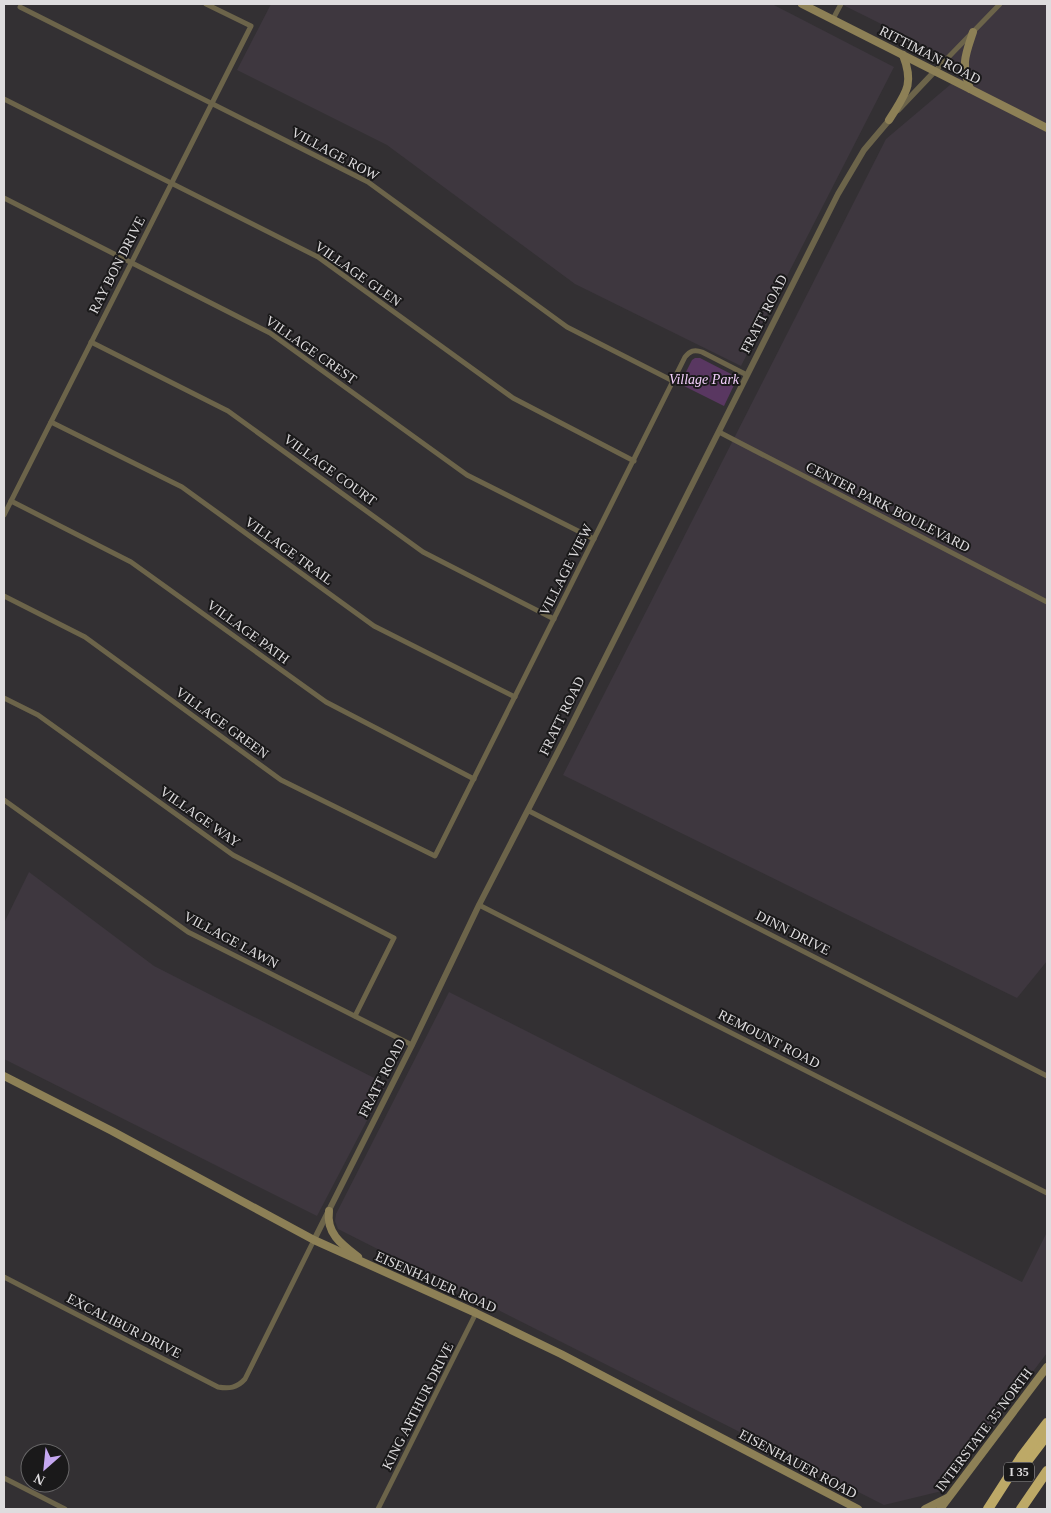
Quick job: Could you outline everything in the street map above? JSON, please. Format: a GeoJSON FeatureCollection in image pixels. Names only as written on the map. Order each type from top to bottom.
{"type":"FeatureCollection","features":[{"type":"Feature","properties":{"kind":"highway"},"geometry":{"type":"LineString","coordinates":[[989,1509],[1022,1456],[1047,1423]]}},
{"type":"Feature","properties":{"kind":"highway","name":"I 35"},"geometry":{"type":"LineString","coordinates":[[989,1509],[1047,1435]]}},
{"type":"Feature","properties":{"kind":"highway","name":"I 35"},"geometry":{"type":"LineString","coordinates":[[1021,1509],[1047,1471]]}},
{"type":"Feature","properties":{"kind":"highway"},"geometry":{"type":"LineString","coordinates":[[1032,1494],[1047,1478]]}},
{"type":"Feature","properties":{"kind":"main road","name":"RITTIMAN ROAD"},"geometry":{"type":"LineString","coordinates":[[802,4],[1047,128]]}},
{"type":"Feature","properties":{"kind":"main road"},"geometry":{"type":"LineString","coordinates":[[970,89],[964,65],[973,32]]}},
{"type":"Feature","properties":{"kind":"main road"},"geometry":{"type":"LineString","coordinates":[[889,120],[906,93],[909,83],[907,66],[902,55]]}},
{"type":"Feature","properties":{"kind":"main road","name":"EISENHAUER ROAD"},"geometry":{"type":"LineString","coordinates":[[4,1076],[120,1135],[314,1240],[476,1313],[561,1354],[858,1509]]}},
{"type":"Feature","properties":{"kind":"main road"},"geometry":{"type":"LineString","coordinates":[[329,1210],[329,1224],[335,1238],[374,1268]]}},
{"type":"Feature","properties":{"kind":"main road","name":"INTERSTATE 35 NORTH"},"geometry":{"type":"LineString","coordinates":[[940,1509],[1047,1367]]}},
{"type":"Feature","properties":{"kind":"main road"},"geometry":{"type":"LineString","coordinates":[[925,1509],[948,1498],[948,1509]]}},
{"type":"Feature","properties":{"kind":"street","name":"RAY BON DRIVE"},"geometry":{"type":"LineString","coordinates":[[4,515],[251,26],[206,4]]}},
{"type":"Feature","properties":{"kind":"street"},"geometry":{"type":"LineString","coordinates":[[833,19],[840,4]]}},
{"type":"Feature","properties":{"kind":"street"},"geometry":{"type":"LineString","coordinates":[[935,71],[1000,4]]}},
{"type":"Feature","properties":{"kind":"street","name":"VILLAGE ROW"},"geometry":{"type":"LineString","coordinates":[[20,7],[368,182],[567,327],[673,381]]}},
{"type":"Feature","properties":{"kind":"street","name":"FRATT ROAD"},"geometry":{"type":"LineString","coordinates":[[236,1387],[245,1379],[251,1369],[412,1045],[479,905],[529,811],[847,176],[864,150],[889,120],[935,71]]}},
{"type":"Feature","properties":{"kind":"street","name":"VILLAGE GLEN"},"geometry":{"type":"LineString","coordinates":[[4,99],[318,257],[513,398],[634,461]]}},
{"type":"Feature","properties":{"kind":"street","name":"VILLAGE CREST"},"geometry":{"type":"LineString","coordinates":[[4,198],[270,333],[467,474],[594,539]]}},
{"type":"Feature","properties":{"kind":"street","name":"VILLAGE COURT"},"geometry":{"type":"LineString","coordinates":[[91,342],[228,411],[423,552],[554,619]]}},
{"type":"Feature","properties":{"kind":"street","name":"VILLAGE VIEW"},"geometry":{"type":"LineString","coordinates":[[435,856],[685,357],[694,350],[702,352],[747,375]]}},
{"type":"Feature","properties":{"kind":"street","name":"VILLAGE TRAIL"},"geometry":{"type":"LineString","coordinates":[[51,422],[182,487],[374,626],[515,697]]}},
{"type":"Feature","properties":{"kind":"street","name":"CENTER PARK BOULEVARD"},"geometry":{"type":"LineString","coordinates":[[719,432],[1047,602]]}},
{"type":"Feature","properties":{"kind":"street","name":"VILLAGE PATH"},"geometry":{"type":"LineString","coordinates":[[11,501],[131,562],[326,702],[474,779]]}},
{"type":"Feature","properties":{"kind":"street","name":"VILLAGE GREEN"},"geometry":{"type":"LineString","coordinates":[[4,596],[85,637],[281,780],[435,856]]}},
{"type":"Feature","properties":{"kind":"street","name":"VILLAGE WAY"},"geometry":{"type":"LineString","coordinates":[[4,698],[38,715],[233,855],[394,938],[355,1016]]}},
{"type":"Feature","properties":{"kind":"street","name":"VILLAGE LAWN"},"geometry":{"type":"LineString","coordinates":[[4,800],[188,932],[412,1045]]}},
{"type":"Feature","properties":{"kind":"street","name":"DINN DRIVE"},"geometry":{"type":"LineString","coordinates":[[529,811],[1047,1076]]}},
{"type":"Feature","properties":{"kind":"street","name":"REMOUNT ROAD"},"geometry":{"type":"LineString","coordinates":[[479,905],[1047,1193]]}},
{"type":"Feature","properties":{"kind":"street","name":"EXCALIBUR DRIVE"},"geometry":{"type":"LineString","coordinates":[[4,1277],[218,1387],[236,1387]]}},
{"type":"Feature","properties":{"kind":"street","name":"KING ARTHUR DRIVE"},"geometry":{"type":"LineString","coordinates":[[378,1509],[476,1313]]}},
{"type":"Feature","properties":{"kind":"street"},"geometry":{"type":"LineString","coordinates":[[4,1478],[64,1509]]}},
{"type":"Feature","properties":{"kind":"shaded area"},"geometry":{"type":"Polygon","coordinates":[[[271,4],[772,4],[894,67],[741,366],[575,284],[387,145],[237,70],[271,4]]]}},
{"type":"Feature","properties":{"kind":"shaded area"},"geometry":{"type":"Polygon","coordinates":[[[841,4],[1047,4],[1047,961],[1017,998],[563,775],[886,139],[970,68],[841,4]]]}},
{"type":"Feature","properties":{"kind":"shaded area"},"geometry":{"type":"Polygon","coordinates":[[[29,872],[154,966],[386,1084],[317,1216],[4,1059],[4,923],[29,872]]]}},
{"type":"Feature","properties":{"kind":"shaded area"},"geometry":{"type":"Polygon","coordinates":[[[449,992],[1022,1282],[1047,1232],[1047,1353],[942,1491],[884,1505],[338,1229],[335,1221],[336,1214],[449,992]]]}},
{"type":"Feature","properties":{"kind":"green space","name":"Village Park"},"geometry":{"type":"Polygon","coordinates":[[[700,358],[731,374],[735,383],[724,406],[680,384],[692,360],[700,358]]]}}]}
